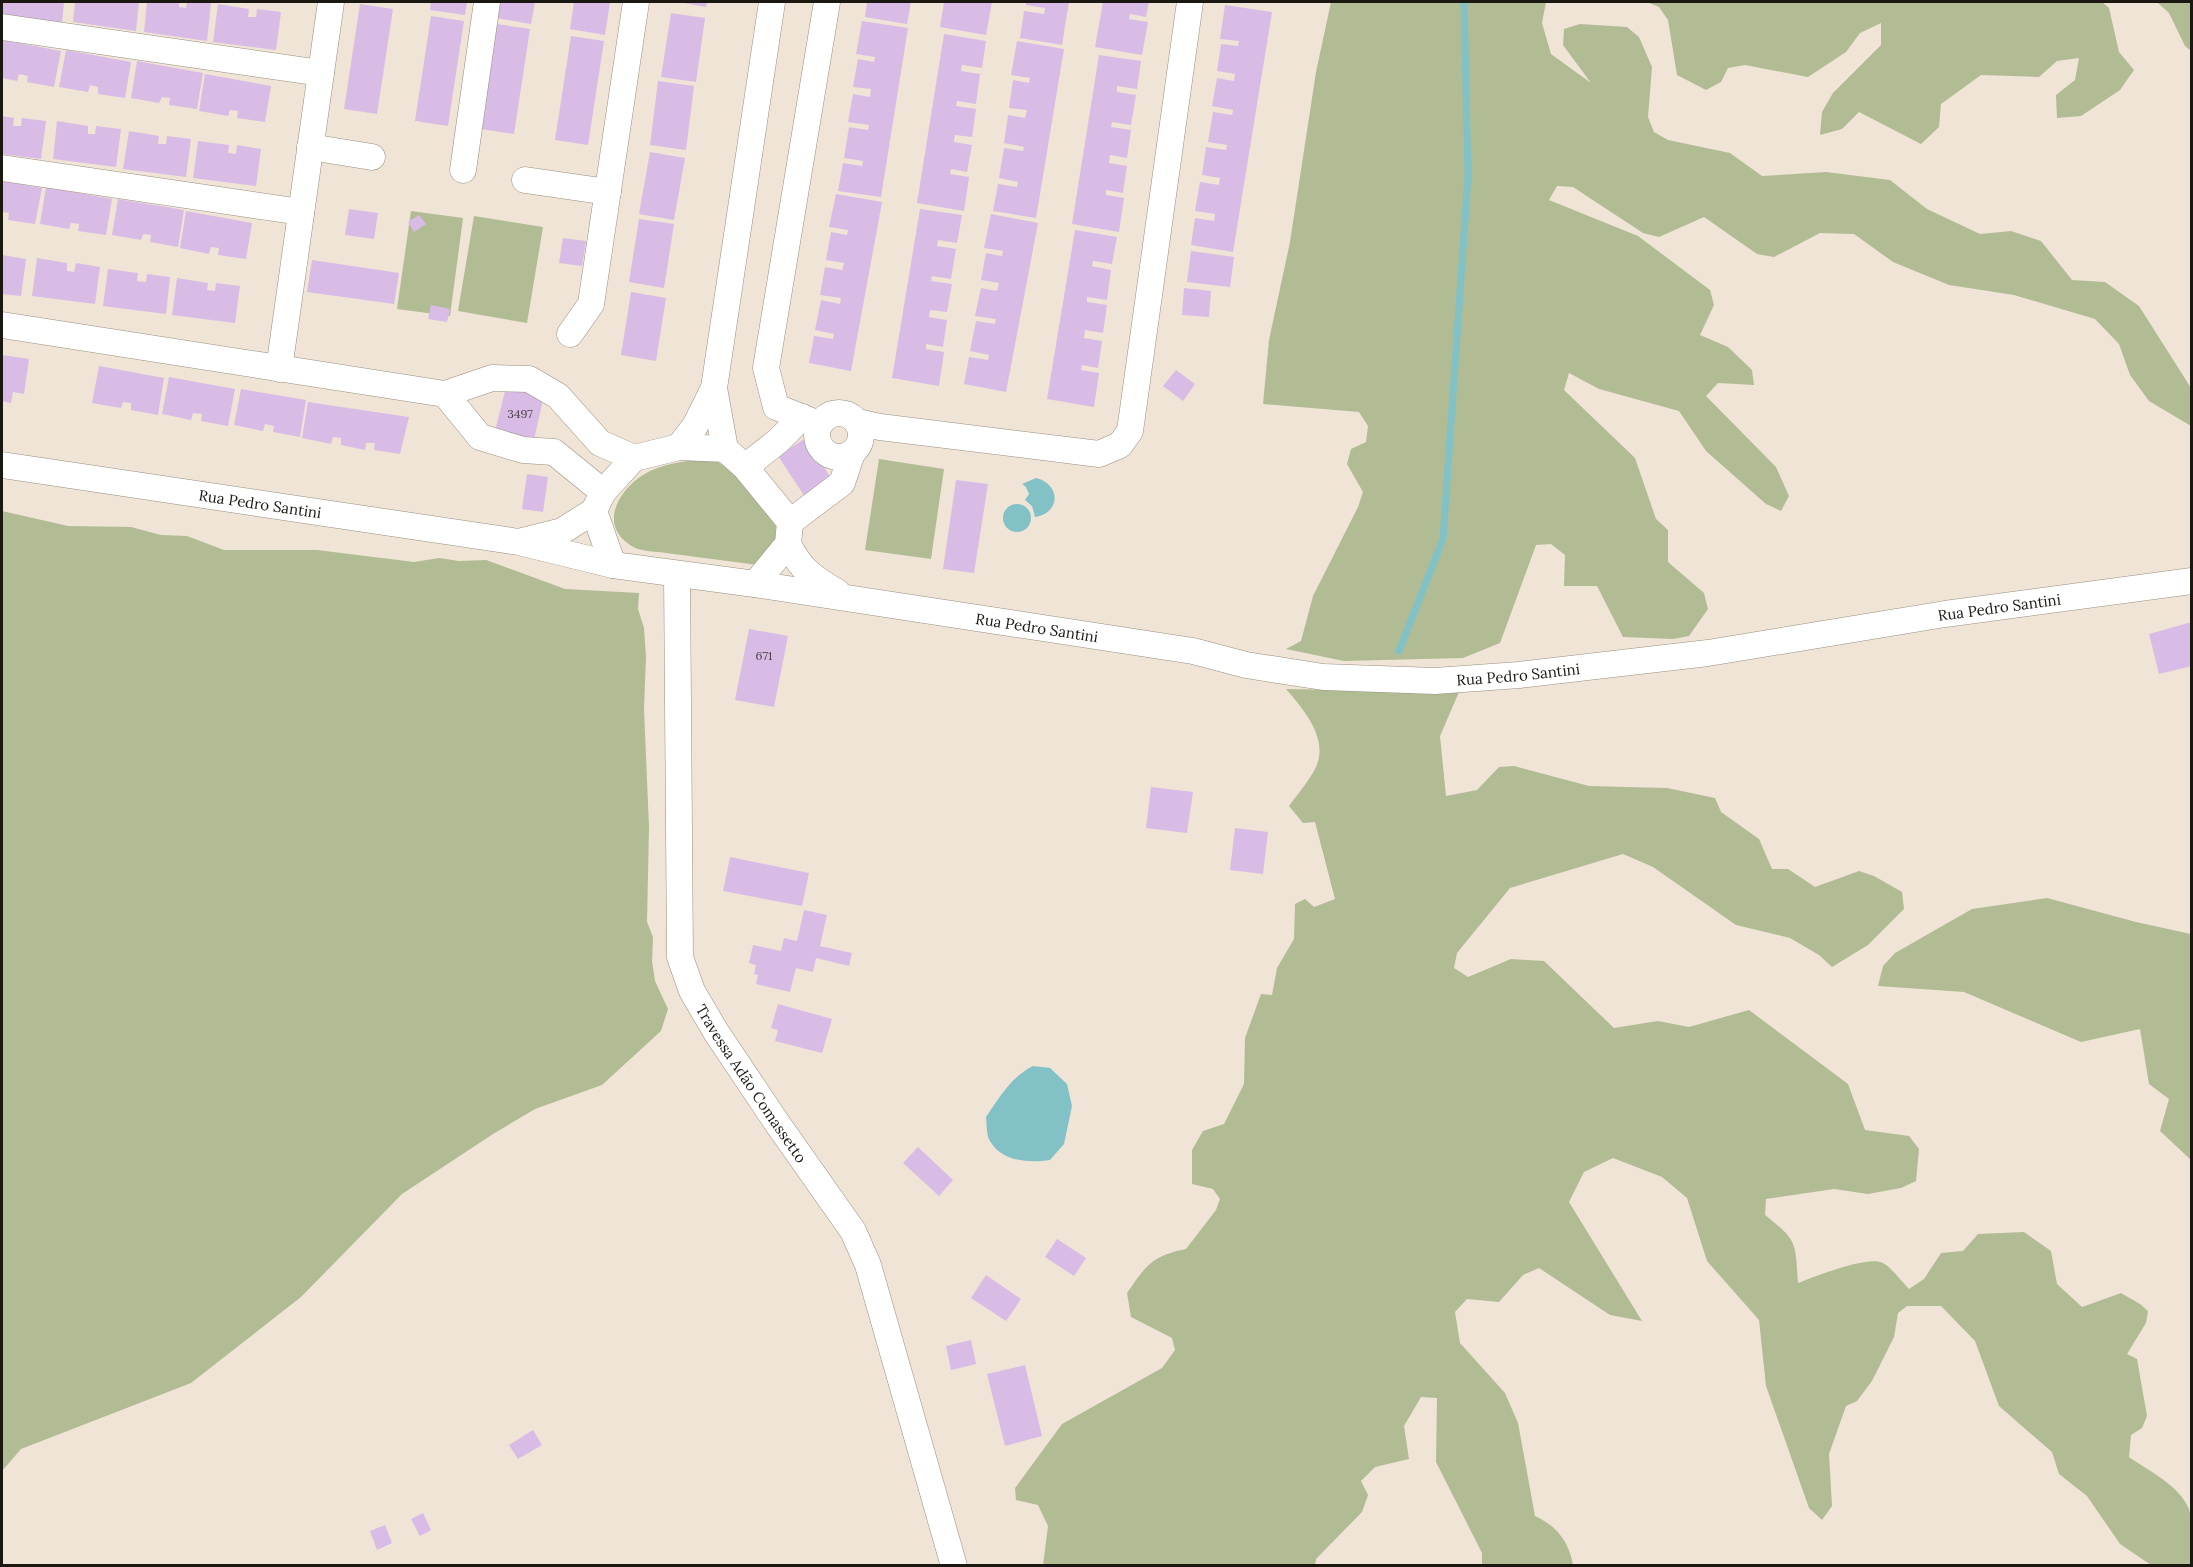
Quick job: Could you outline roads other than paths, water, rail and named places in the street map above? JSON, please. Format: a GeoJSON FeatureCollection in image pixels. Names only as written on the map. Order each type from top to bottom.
{"type":"FeatureCollection","features":[{"type":"Feature","properties":{"kind":"street"},"geometry":{"type":"LineString","coordinates":[[279,369],[330,2]]}},
{"type":"Feature","properties":{"kind":"street"},"geometry":{"type":"LineString","coordinates":[[463,170],[488,2]]}},
{"type":"Feature","properties":{"kind":"street"},"geometry":{"type":"LineString","coordinates":[[570,334],[591,304],[636,2]]}},
{"type":"Feature","properties":{"kind":"street"},"geometry":{"type":"LineString","coordinates":[[679,447],[695,426],[714,388],[772,2]]}},
{"type":"Feature","properties":{"kind":"street"},"geometry":{"type":"LineString","coordinates":[[811,420],[776,407],[766,368],[827,2]]}},
{"type":"Feature","properties":{"kind":"street"},"geometry":{"type":"LineString","coordinates":[[857,422],[1100,454],[1120,445],[1130,431],[1190,2]]}},
{"type":"Feature","properties":{"kind":"street"},"geometry":{"type":"LineString","coordinates":[[2,27],[321,73]]}},
{"type":"Feature","properties":{"kind":"street"},"geometry":{"type":"LineString","coordinates":[[310,147],[372,157]]}},
{"type":"Feature","properties":{"kind":"street"},"geometry":{"type":"LineString","coordinates":[[2,168],[301,212]]}},
{"type":"Feature","properties":{"kind":"street"},"geometry":{"type":"LineString","coordinates":[[525,180],[608,192]]}},
{"type":"Feature","properties":{"kind":"street"},"geometry":{"type":"LineString","coordinates":[[2,325],[445,394],[492,378],[529,379],[558,396],[600,443],[633,458],[679,447],[725,449]]}},
{"type":"Feature","properties":{"kind":"street"},"geometry":{"type":"LineString","coordinates":[[714,388],[725,449],[745,467],[789,533]]}},
{"type":"Feature","properties":{"kind":"street"},"geometry":{"type":"LineString","coordinates":[[445,394],[480,437],[523,450],[554,452],[598,502],[613,565],[676,575],[755,584],[789,533],[842,483],[852,453]]}},
{"type":"Feature","properties":{"kind":"street"},"geometry":{"type":"LineString","coordinates":[[745,467],[778,441],[811,420],[834,414],[843,413],[857,422],[861,430],[858,447],[845,458],[827,455],[817,441],[811,420]]}},
{"type":"Feature","properties":{"kind":"street"},"geometry":{"type":"LineString","coordinates":[[554,452],[577,418]]}},
{"type":"Feature","properties":{"kind":"street"},"geometry":{"type":"LineString","coordinates":[[598,502],[633,458]]}},
{"type":"Feature","properties":{"kind":"street","name":"Rua Pedro Santini"},"geometry":{"type":"LineString","coordinates":[[2,465],[519,542],[613,565]]}},
{"type":"Feature","properties":{"kind":"street","name":"Rua Pedro Santini"},"geometry":{"type":"LineString","coordinates":[[519,542],[562,531],[598,502]]}},
{"type":"Feature","properties":{"kind":"street","name":"Rua Pedro Santini"},"geometry":{"type":"LineString","coordinates":[[789,533],[796,561],[809,575],[847,598]]}},
{"type":"Feature","properties":{"kind":"street","name":"Travessa Adão Comassetto"},"geometry":{"type":"LineString","coordinates":[[676,575],[680,957],[692,991],[716,1032],[853,1231],[868,1264],[954,1566]]}},
{"type":"Feature","properties":{"kind":"street","name":"Rua Pedro Santini"},"geometry":{"type":"LineString","coordinates":[[755,584],[1193,651],[1246,665],[1323,677],[1435,681],[1519,675],[1708,653],[1945,614],[2192,580]]}},
{"type":"Feature","properties":{"kind":"water"},"geometry":{"type":"Polygon","coordinates":[[[1036,478],[1050,486],[1055,498],[1050,510],[1035,517],[1032,506],[1025,500],[1029,494],[1022,484],[1036,478]]]}},
{"type":"Feature","properties":{"kind":"water"},"geometry":{"type":"Polygon","coordinates":[[[1017,504],[1027,508],[1031,518],[1027,528],[1017,532],[1007,528],[1003,518],[1007,508],[1017,504]]]}},
{"type":"Feature","properties":{"kind":"water"},"geometry":{"type":"Polygon","coordinates":[[[1033,1066],[1050,1068],[1067,1084],[1072,1106],[1064,1144],[1050,1160],[1025,1161],[1009,1157],[995,1148],[987,1133],[986,1117],[996,1102],[1018,1076],[1033,1066]]]}},
{"type":"Feature","properties":{"kind":"waterway"},"geometry":{"type":"LineString","coordinates":[[1399,651],[1443,539],[1468,176],[1464,2]]}}]}
